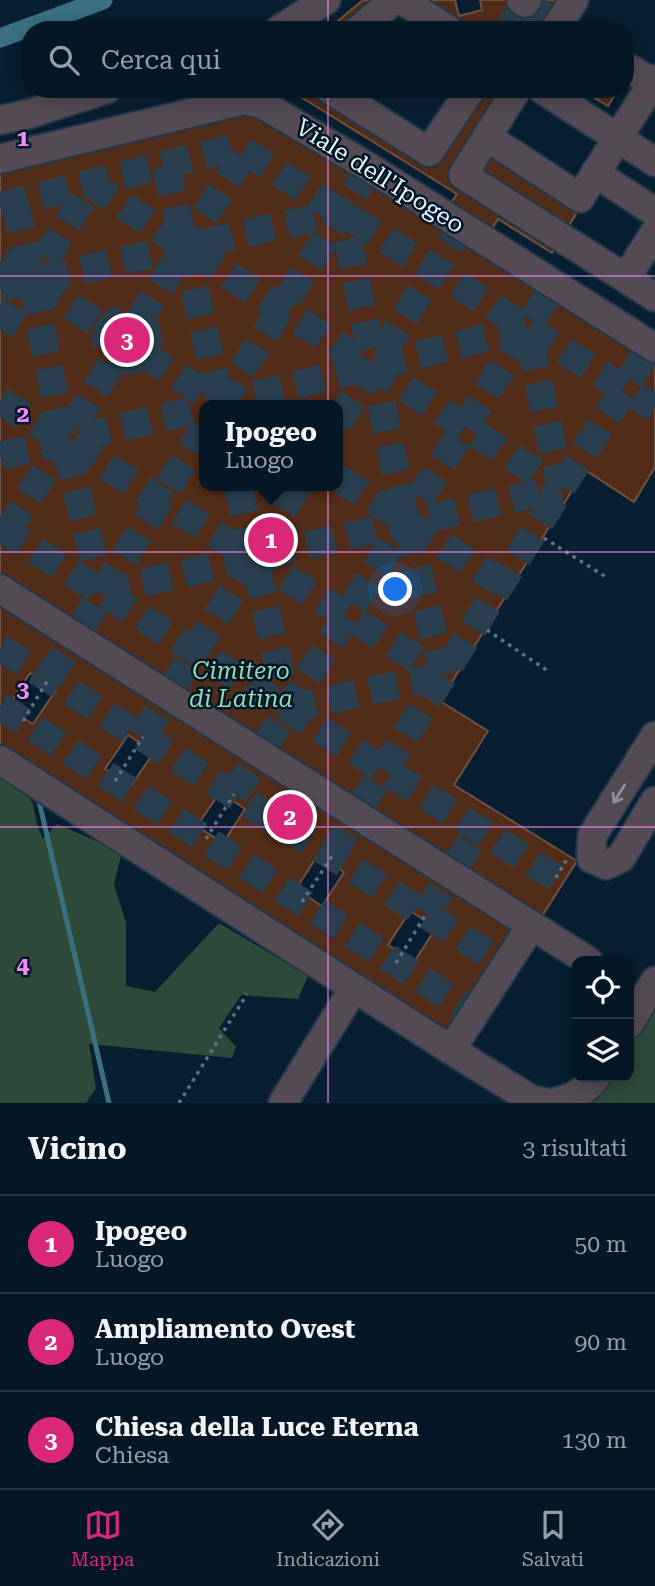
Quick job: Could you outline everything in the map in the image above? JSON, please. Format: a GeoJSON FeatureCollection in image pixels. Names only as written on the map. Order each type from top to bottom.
{"type":"FeatureCollection","features":[{"type":"Feature","properties":{"kind":"lane"},"geometry":{"type":"LineString","coordinates":[[293,21],[326,0]]}},
{"type":"Feature","properties":{"kind":"lane"},"geometry":{"type":"LineString","coordinates":[[369,21],[394,0]]}},
{"type":"Feature","properties":{"kind":"lane"},"geometry":{"type":"LineString","coordinates":[[402,0],[435,21]]}},
{"type":"Feature","properties":{"kind":"lane"},"geometry":{"type":"LineString","coordinates":[[520,0],[525,3],[527,0]]}},
{"type":"Feature","properties":{"kind":"lane"},"geometry":{"type":"LineString","coordinates":[[564,21],[574,0]]}},
{"type":"Feature","properties":{"kind":"lane"},"geometry":{"type":"LineString","coordinates":[[487,137],[580,198],[618,138],[646,116],[654,82],[634,71]]}},
{"type":"Feature","properties":{"kind":"lane"},"geometry":{"type":"LineString","coordinates":[[0,120],[79,98]]}},
{"type":"Feature","properties":{"kind":"lane","name":"Viale dell'Ipogeo"},"geometry":{"type":"LineString","coordinates":[[0,159],[237,98]]}},
{"type":"Feature","properties":{"kind":"lane","name":"Viale dell'Ipogeo"},"geometry":{"type":"LineString","coordinates":[[253,98],[370,168],[655,348]]}},
{"type":"Feature","properties":{"kind":"lane"},"geometry":{"type":"LineString","coordinates":[[343,98],[429,152],[465,98]]}},
{"type":"Feature","properties":{"kind":"lane"},"geometry":{"type":"LineString","coordinates":[[511,98],[463,175],[655,297]]}},
{"type":"Feature","properties":{"kind":"lane"},"geometry":{"type":"LineString","coordinates":[[556,98],[655,162]]}},
{"type":"Feature","properties":{"kind":"lane"},"geometry":{"type":"LineString","coordinates":[[595,173],[655,212]]}},
{"type":"Feature","properties":{"kind":"lane"},"geometry":{"type":"LineString","coordinates":[[626,278],[655,232]]}},
{"type":"Feature","properties":{"kind":"lane"},"geometry":{"type":"LineString","coordinates":[[0,589],[580,956]]}},
{"type":"Feature","properties":{"kind":"lane"},"geometry":{"type":"LineString","coordinates":[[655,736],[592,836],[591,858],[606,865],[621,858],[655,801]]}},
{"type":"Feature","properties":{"kind":"lane"},"geometry":{"type":"LineString","coordinates":[[0,760],[531,1100],[550,1103],[570,1099],[587,1089],[592,1082]]}},
{"type":"Feature","properties":{"kind":"lane"},"geometry":{"type":"LineString","coordinates":[[451,1050],[531,926]]}},
{"type":"Feature","properties":{"kind":"lane"},"geometry":{"type":"LineString","coordinates":[[634,977],[655,974]]}},
{"type":"Feature","properties":{"kind":"lane"},"geometry":{"type":"LineString","coordinates":[[632,1019],[655,981]]}},
{"type":"Feature","properties":{"kind":"lane"},"geometry":{"type":"LineString","coordinates":[[283,1103],[354,988]]}},
{"type":"Feature","properties":{"kind":"path"},"geometry":{"type":"LineString","coordinates":[[544,538],[606,577]]}},
{"type":"Feature","properties":{"kind":"path"},"geometry":{"type":"LineString","coordinates":[[487,630],[548,671]]}},
{"type":"Feature","properties":{"kind":"path"},"geometry":{"type":"LineString","coordinates":[[23,721],[49,678]]}},
{"type":"Feature","properties":{"kind":"path"},"geometry":{"type":"LineString","coordinates":[[115,781],[143,737]]}},
{"type":"Feature","properties":{"kind":"path"},"geometry":{"type":"LineString","coordinates":[[206,839],[234,794]]}},
{"type":"Feature","properties":{"kind":"path"},"geometry":{"type":"LineString","coordinates":[[302,902],[332,856]]}},
{"type":"Feature","properties":{"kind":"path"},"geometry":{"type":"LineString","coordinates":[[555,878],[568,858]]}},
{"type":"Feature","properties":{"kind":"path"},"geometry":{"type":"LineString","coordinates":[[396,962],[426,915]]}},
{"type":"Feature","properties":{"kind":"path"},"geometry":{"type":"LineString","coordinates":[[179,1103],[247,995]]}},
{"type":"Feature","properties":{"kind":"green space"},"geometry":{"type":"Polygon","coordinates":[[[0,777],[28,796],[43,838],[57,824],[122,852],[114,884],[126,923],[126,986],[155,992],[219,923],[308,976],[298,999],[241,995],[219,1028],[236,1047],[232,1058],[89,1044],[96,1088],[86,1103],[0,1103],[0,777]]]}},
{"type":"Feature","properties":{"kind":"green space"},"geometry":{"type":"Polygon","coordinates":[[[655,996],[655,1103],[585,1103],[603,1082],[634,1082],[634,1032],[655,996]]]}},
{"type":"Feature","properties":{"kind":"building"},"geometry":{"type":"Polygon","coordinates":[[[363,0],[389,0],[363,21],[338,21],[363,0]]]}},
{"type":"Feature","properties":{"kind":"building"},"geometry":{"type":"Polygon","coordinates":[[[409,0],[455,0],[459,16],[482,10],[480,0],[569,0],[556,21],[443,21],[409,0]]]}},
{"type":"Feature","properties":{"kind":"building"},"geometry":{"type":"Polygon","coordinates":[[[302,98],[336,98],[430,158],[468,98],[507,98],[459,176],[561,239],[552,253],[498,219],[491,230],[450,204],[457,194],[302,98]]]}},
{"type":"Feature","properties":{"kind":"building"},"geometry":{"type":"Polygon","coordinates":[[[595,98],[613,98],[608,106],[595,98]]]}},
{"type":"Feature","properties":{"kind":"building","name":"Cimitero di Latina"},"geometry":{"type":"Polygon","coordinates":[[[225,110],[260,115],[655,364],[655,467],[634,502],[585,470],[440,701],[488,731],[454,785],[577,861],[540,919],[0,578],[0,163],[225,110]],[[126,320],[115,325],[107,339],[112,352],[129,360],[140,355],[147,342],[146,333],[139,325],[126,320]]]}},
{"type":"Feature","properties":{"kind":"building"},"geometry":{"type":"Polygon","coordinates":[[[486,145],[582,204],[564,234],[468,174],[486,145]]]}},
{"type":"Feature","properties":{"kind":"building"},"geometry":{"type":"Polygon","coordinates":[[[127,320],[141,326],[147,340],[141,354],[127,360],[113,354],[107,340],[113,326],[127,320]]]}},
{"type":"Feature","properties":{"kind":"building"},"geometry":{"type":"Polygon","coordinates":[[[0,598],[516,931],[448,1034],[0,745],[0,598]],[[30,673],[7,708],[33,724],[56,690],[30,673]],[[128,735],[105,769],[131,786],[154,752],[128,735]],[[220,792],[197,826],[223,843],[245,809],[220,792]],[[318,855],[296,889],[322,906],[344,872],[318,855]],[[410,911],[388,945],[414,962],[436,928],[410,911]]]}},
{"type":"Feature","properties":{"kind":"waterway"},"geometry":{"type":"LineString","coordinates":[[46,21],[103,0]]}},
{"type":"Feature","properties":{"kind":"waterway"},"geometry":{"type":"LineString","coordinates":[[0,38],[21,30]]}},
{"type":"Feature","properties":{"kind":"waterway"},"geometry":{"type":"LineString","coordinates":[[39,801],[109,1103]]}},
{"type":"Feature","properties":{"kind":"tunnel"},"geometry":{"type":"LineString","coordinates":[[514,21],[525,3],[552,21]]}},
{"type":"Feature","properties":{"kind":"tunnel"},"geometry":{"type":"LineString","coordinates":[[0,206],[237,147],[655,408]]}},
{"type":"Feature","properties":{"kind":"tunnel"},"geometry":{"type":"LineString","coordinates":[[138,322],[245,152]]}},
{"type":"Feature","properties":{"kind":"tunnel"},"geometry":{"type":"LineString","coordinates":[[166,166],[220,400]]}},
{"type":"Feature","properties":{"kind":"tunnel"},"geometry":{"type":"LineString","coordinates":[[223,400],[370,168]]}},
{"type":"Feature","properties":{"kind":"tunnel"},"geometry":{"type":"LineString","coordinates":[[0,330],[92,185],[561,488]]}},
{"type":"Feature","properties":{"kind":"tunnel"},"geometry":{"type":"LineString","coordinates":[[15,203],[64,441],[102,592]]}},
{"type":"Feature","properties":{"kind":"tunnel"},"geometry":{"type":"LineString","coordinates":[[0,288],[342,212],[406,522],[443,675]]}},
{"type":"Feature","properties":{"kind":"tunnel"},"geometry":{"type":"LineString","coordinates":[[343,415],[462,226]]}},
{"type":"Feature","properties":{"kind":"tunnel"},"geometry":{"type":"LineString","coordinates":[[0,262],[108,330]]}},
{"type":"Feature","properties":{"kind":"tunnel"},"geometry":{"type":"LineString","coordinates":[[264,747],[554,285]]}},
{"type":"Feature","properties":{"kind":"tunnel"},"geometry":{"type":"LineString","coordinates":[[127,319],[142,325],[148,340],[142,355],[127,361],[112,355],[106,340],[112,325],[127,319]]}},
{"type":"Feature","properties":{"kind":"tunnel"},"geometry":{"type":"LineString","coordinates":[[234,400],[527,328],[561,488]]}},
{"type":"Feature","properties":{"kind":"tunnel"},"geometry":{"type":"LineString","coordinates":[[361,806],[651,346]]}},
{"type":"Feature","properties":{"kind":"tunnel"},"geometry":{"type":"LineString","coordinates":[[143,354],[215,400]]}},
{"type":"Feature","properties":{"kind":"tunnel"},"geometry":{"type":"LineString","coordinates":[[7,532],[115,358]]}},
{"type":"Feature","properties":{"kind":"tunnel"},"geometry":{"type":"LineString","coordinates":[[0,401],[443,675]]}},
{"type":"Feature","properties":{"kind":"tunnel"},"geometry":{"type":"LineString","coordinates":[[0,456],[199,409]]}},
{"type":"Feature","properties":{"kind":"tunnel"},"geometry":{"type":"LineString","coordinates":[[80,629],[199,437]]}},
{"type":"Feature","properties":{"kind":"tunnel"},"geometry":{"type":"LineString","coordinates":[[343,481],[502,583]]}},
{"type":"Feature","properties":{"kind":"tunnel"},"geometry":{"type":"LineString","coordinates":[[102,592],[561,488]]}},
{"type":"Feature","properties":{"kind":"tunnel"},"geometry":{"type":"LineString","coordinates":[[239,491],[288,709]]}},
{"type":"Feature","properties":{"kind":"tunnel"},"geometry":{"type":"LineString","coordinates":[[172,688],[295,491]]}},
{"type":"Feature","properties":{"kind":"tunnel"},"geometry":{"type":"LineString","coordinates":[[0,528],[556,878]]}},
{"type":"Feature","properties":{"kind":"tunnel"},"geometry":{"type":"LineString","coordinates":[[49,678],[70,644]]}},
{"type":"Feature","properties":{"kind":"tunnel"},"geometry":{"type":"LineString","coordinates":[[0,648],[506,965]]}},
{"type":"Feature","properties":{"kind":"tunnel"},"geometry":{"type":"LineString","coordinates":[[288,709],[443,675]]}},
{"type":"Feature","properties":{"kind":"tunnel"},"geometry":{"type":"LineString","coordinates":[[143,737],[163,703]]}},
{"type":"Feature","properties":{"kind":"tunnel"},"geometry":{"type":"LineString","coordinates":[[0,706],[475,1014]]}},
{"type":"Feature","properties":{"kind":"tunnel"},"geometry":{"type":"LineString","coordinates":[[234,794],[255,762]]}},
{"type":"Feature","properties":{"kind":"tunnel"},"geometry":{"type":"LineString","coordinates":[[332,856],[351,822]]}},
{"type":"Feature","properties":{"kind":"tunnel"},"geometry":{"type":"LineString","coordinates":[[455,866],[479,830]]}},
{"type":"Feature","properties":{"kind":"tunnel"},"geometry":{"type":"LineString","coordinates":[[426,914],[446,882]]}},
{"type":"Feature","properties":{"kind":"place","name":"Chiesa della Luce Eterna"},"geometry":{"type":"Point","coordinates":[127,340]}},
{"type":"Feature","properties":{"kind":"place","name":"Ipogeo"},"geometry":{"type":"Point","coordinates":[271,540]}},
{"type":"Feature","properties":{"kind":"place","name":"Ampliamento Ovest"},"geometry":{"type":"Point","coordinates":[290,817]}}]}
